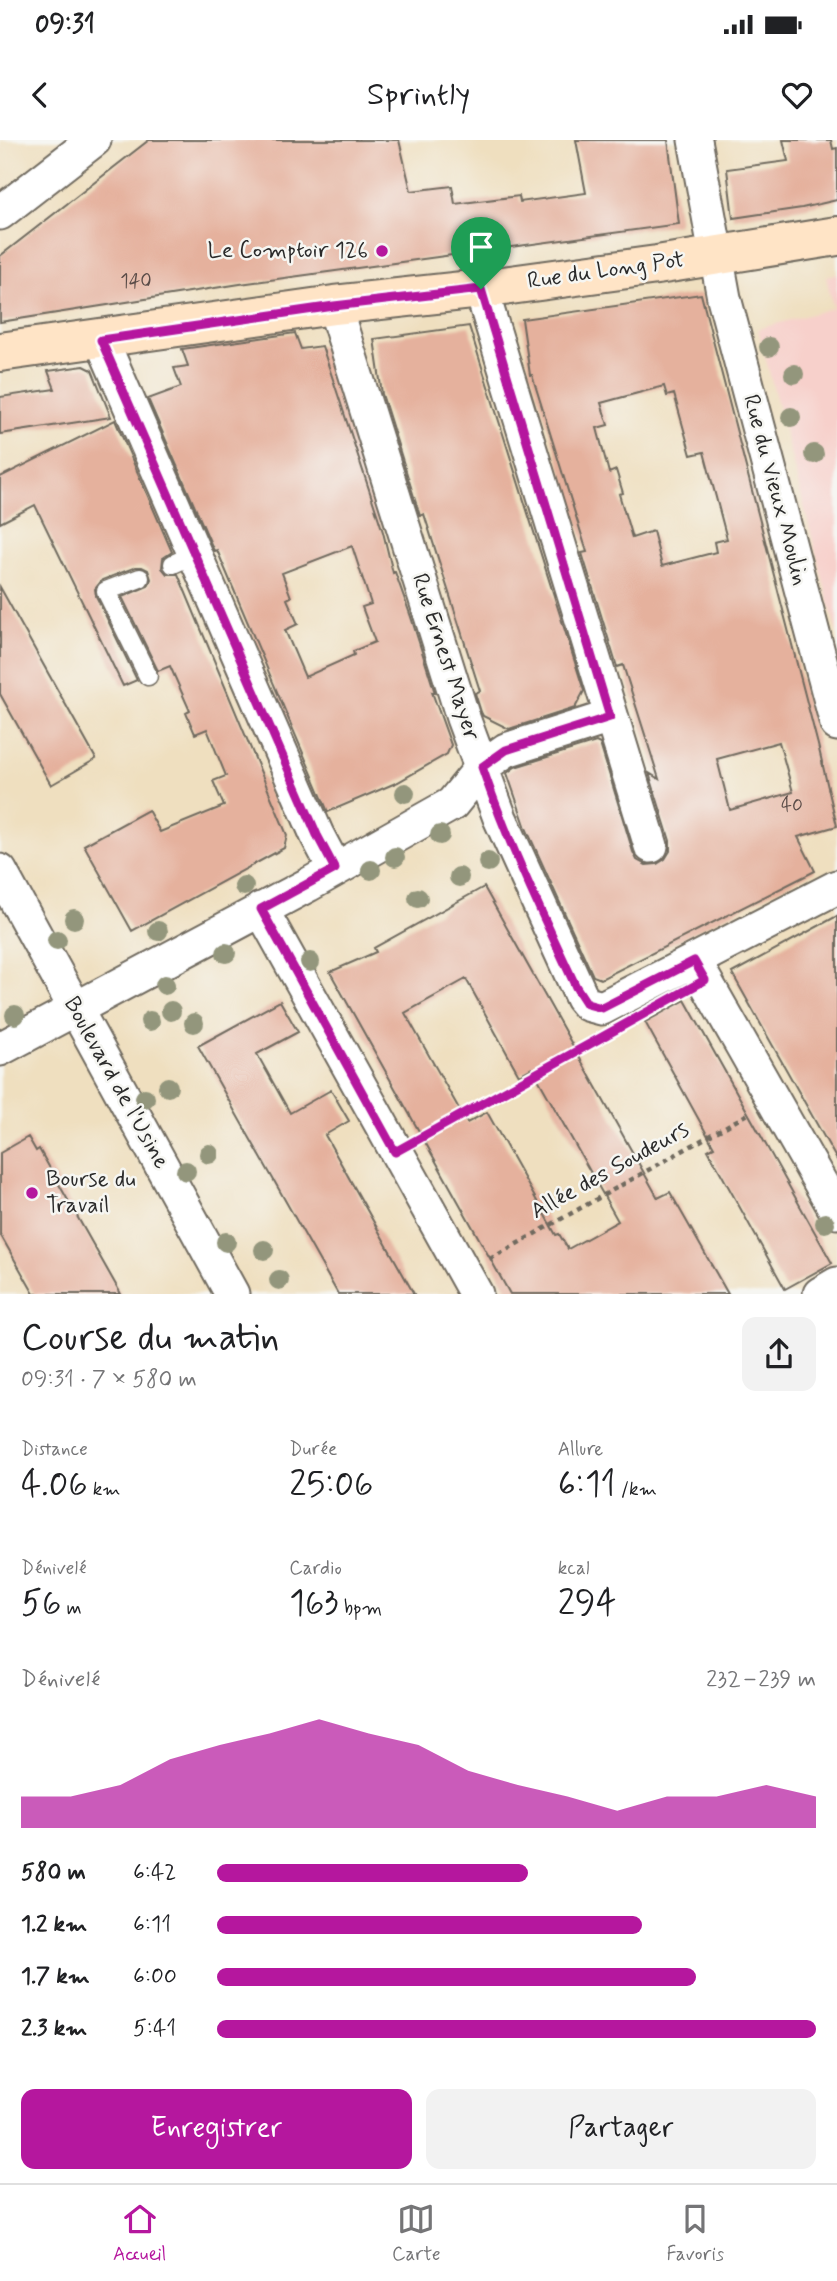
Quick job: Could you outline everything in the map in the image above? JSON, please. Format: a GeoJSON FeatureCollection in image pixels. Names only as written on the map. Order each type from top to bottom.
{"type":"FeatureCollection","features":[{"type":"Feature","properties":{"kind":"street"},"geometry":{"type":"LineString","coordinates":[[0,213],[94,140]]}},
{"type":"Feature","properties":{"kind":"street","name":"Rue du Vieux Moulin"},"geometry":{"type":"LineString","coordinates":[[695,140],[724,298],[837,724]]}},
{"type":"Feature","properties":{"kind":"street","name":"Rue du Long Pot"},"geometry":{"type":"LineString","coordinates":[[0,352],[334,306],[481,289],[837,236]]}},
{"type":"Feature","properties":{"kind":"street"},"geometry":{"type":"LineString","coordinates":[[481,289],[610,717],[652,846]]}},
{"type":"Feature","properties":{"kind":"street","name":"Rue Ernest Mayer"},"geometry":{"type":"LineString","coordinates":[[334,306],[463,718],[522,870],[582,998],[587,1004],[602,1008],[694,961]]}},
{"type":"Feature","properties":{"kind":"street"},"geometry":{"type":"LineString","coordinates":[[101,340],[184,559],[335,869]]}},
{"type":"Feature","properties":{"kind":"street"},"geometry":{"type":"LineString","coordinates":[[0,1049],[452,804],[482,767],[506,750],[610,717]]}},
{"type":"Feature","properties":{"kind":"street","name":"Boulevard de l'Usine"},"geometry":{"type":"LineString","coordinates":[[0,871],[232,1294]]}},
{"type":"Feature","properties":{"kind":"street"},"geometry":{"type":"LineString","coordinates":[[837,887],[694,961],[837,1212]]}},
{"type":"Feature","properties":{"kind":"street"},"geometry":{"type":"LineString","coordinates":[[261,909],[470,1284]]}},
{"type":"Feature","properties":{"kind":"street"},"geometry":{"type":"LineString","coordinates":[[820,1294],[837,1284]]}},
{"type":"Feature","properties":{"kind":"lane"},"geometry":{"type":"LineString","coordinates":[[140,578],[106,591],[148,676]]}},
{"type":"Feature","properties":{"kind":"path"},"geometry":{"type":"LineString","coordinates":[[395,1152],[597,1040]]}},
{"type":"Feature","properties":{"kind":"path","name":"Allée des Soudeurs"},"geometry":{"type":"LineString","coordinates":[[470,1284],[773,1100]]}},
{"type":"Feature","properties":{"kind":"shaded area"},"geometry":{"type":"Polygon","coordinates":[[[837,274],[837,634],[758,329],[833,308],[826,276],[837,274]]]}},
{"type":"Feature","properties":{"kind":"building"},"geometry":{"type":"Polygon","coordinates":[[[149,140],[399,140],[411,191],[452,186],[455,204],[519,196],[520,202],[586,193],[576,140],[668,140],[679,224],[240,284],[0,322],[0,256],[149,140]]]}},
{"type":"Feature","properties":{"kind":"building"},"geometry":{"type":"Polygon","coordinates":[[[783,140],[831,140],[833,149],[837,148],[837,200],[733,218],[727,169],[788,161],[783,140]]]}},
{"type":"Feature","properties":{"kind":"building"},"geometry":{"type":"Polygon","coordinates":[[[701,294],[837,826],[798,837],[815,871],[601,979],[593,976],[526,828],[507,773],[515,767],[596,742],[600,744],[637,860],[646,865],[657,864],[665,859],[670,851],[670,841],[649,773],[659,779],[623,665],[617,667],[582,553],[587,552],[530,375],[522,319],[701,294]],[[664,386],[601,403],[608,425],[597,428],[609,473],[616,470],[623,493],[619,494],[632,538],[653,531],[662,566],[716,552],[714,542],[727,539],[704,452],[691,455],[674,394],[667,396],[664,386]],[[779,742],[717,759],[730,810],[793,792],[779,742]]]}},
{"type":"Feature","properties":{"kind":"building"},"geometry":{"type":"Polygon","coordinates":[[[469,326],[584,691],[575,708],[509,729],[483,716],[481,712],[475,693],[480,691],[424,514],[420,516],[382,394],[374,339],[469,326]]]}},
{"type":"Feature","properties":{"kind":"building"},"geometry":{"type":"Polygon","coordinates":[[[295,333],[301,349],[322,346],[383,532],[393,573],[395,572],[411,617],[435,693],[432,692],[451,745],[447,754],[398,782],[328,812],[217,550],[214,551],[148,399],[181,387],[174,368],[188,366],[182,349],[295,333]],[[352,546],[282,573],[291,597],[287,599],[298,624],[285,630],[305,677],[354,655],[353,651],[375,642],[362,607],[371,604],[352,546]]]}},
{"type":"Feature","properties":{"kind":"building"},"geometry":{"type":"Polygon","coordinates":[[[84,366],[92,370],[111,417],[0,434],[0,397],[55,389],[48,371],[84,366]]]}},
{"type":"Feature","properties":{"kind":"building"},"geometry":{"type":"Polygon","coordinates":[[[115,420],[172,552],[163,558],[162,568],[167,574],[178,574],[287,835],[284,848],[132,931],[84,845],[148,810],[160,832],[224,806],[213,781],[226,776],[207,729],[195,734],[186,713],[190,711],[170,666],[158,671],[122,597],[148,586],[151,579],[148,570],[136,567],[102,580],[95,589],[137,680],[123,686],[35,505],[0,523],[0,477],[115,420]]]}},
{"type":"Feature","properties":{"kind":"building"},"geometry":{"type":"Polygon","coordinates":[[[0,587],[96,759],[51,785],[0,694],[0,587]]]}},
{"type":"Feature","properties":{"kind":"building"},"geometry":{"type":"Polygon","coordinates":[[[484,887],[658,1198],[670,1192],[728,1294],[510,1294],[330,972],[376,952],[374,948],[484,887]],[[466,979],[405,1013],[467,1123],[487,1112],[556,1235],[559,1234],[568,1249],[618,1221],[532,1068],[519,1075],[466,979]]]}},
{"type":"Feature","properties":{"kind":"building"},"geometry":{"type":"Polygon","coordinates":[[[837,916],[837,1160],[732,973],[837,916]]]}},
{"type":"Feature","properties":{"kind":"building"},"geometry":{"type":"Polygon","coordinates":[[[685,1000],[832,1263],[785,1289],[708,1150],[714,1147],[645,1022],[685,1000]]]}},
{"type":"Feature","properties":{"kind":"building"},"geometry":{"type":"Polygon","coordinates":[[[280,1001],[298,1032],[257,1054],[290,1113],[331,1090],[349,1121],[325,1135],[414,1294],[338,1294],[198,1046],[280,1001]]]}},
{"type":"Feature","properties":{"kind":"building","name":"Bourse du Travail"},"geometry":{"type":"Polygon","coordinates":[[[28,1137],[36,1151],[39,1149],[121,1294],[34,1294],[0,1234],[0,1153],[28,1137]]]}},
{"type":"Feature","properties":{"kind":"place","name":"Le Comptoir 126"},"geometry":{"type":"Point","coordinates":[382,251]}},
{"type":"Feature","properties":{"kind":"place","name":"Bourse du Travail"},"geometry":{"type":"Point","coordinates":[32,1193]}},
{"type":"Feature","properties":{"kind":"route"},"geometry":{"type":"LineString","coordinates":[[481,289],[610,717],[506,750],[482,767],[522,870],[576,987],[587,1004],[602,1008],[694,961],[705,980],[395,1152],[261,909],[335,869],[317,835],[101,340],[334,306],[481,289]]}}]}
